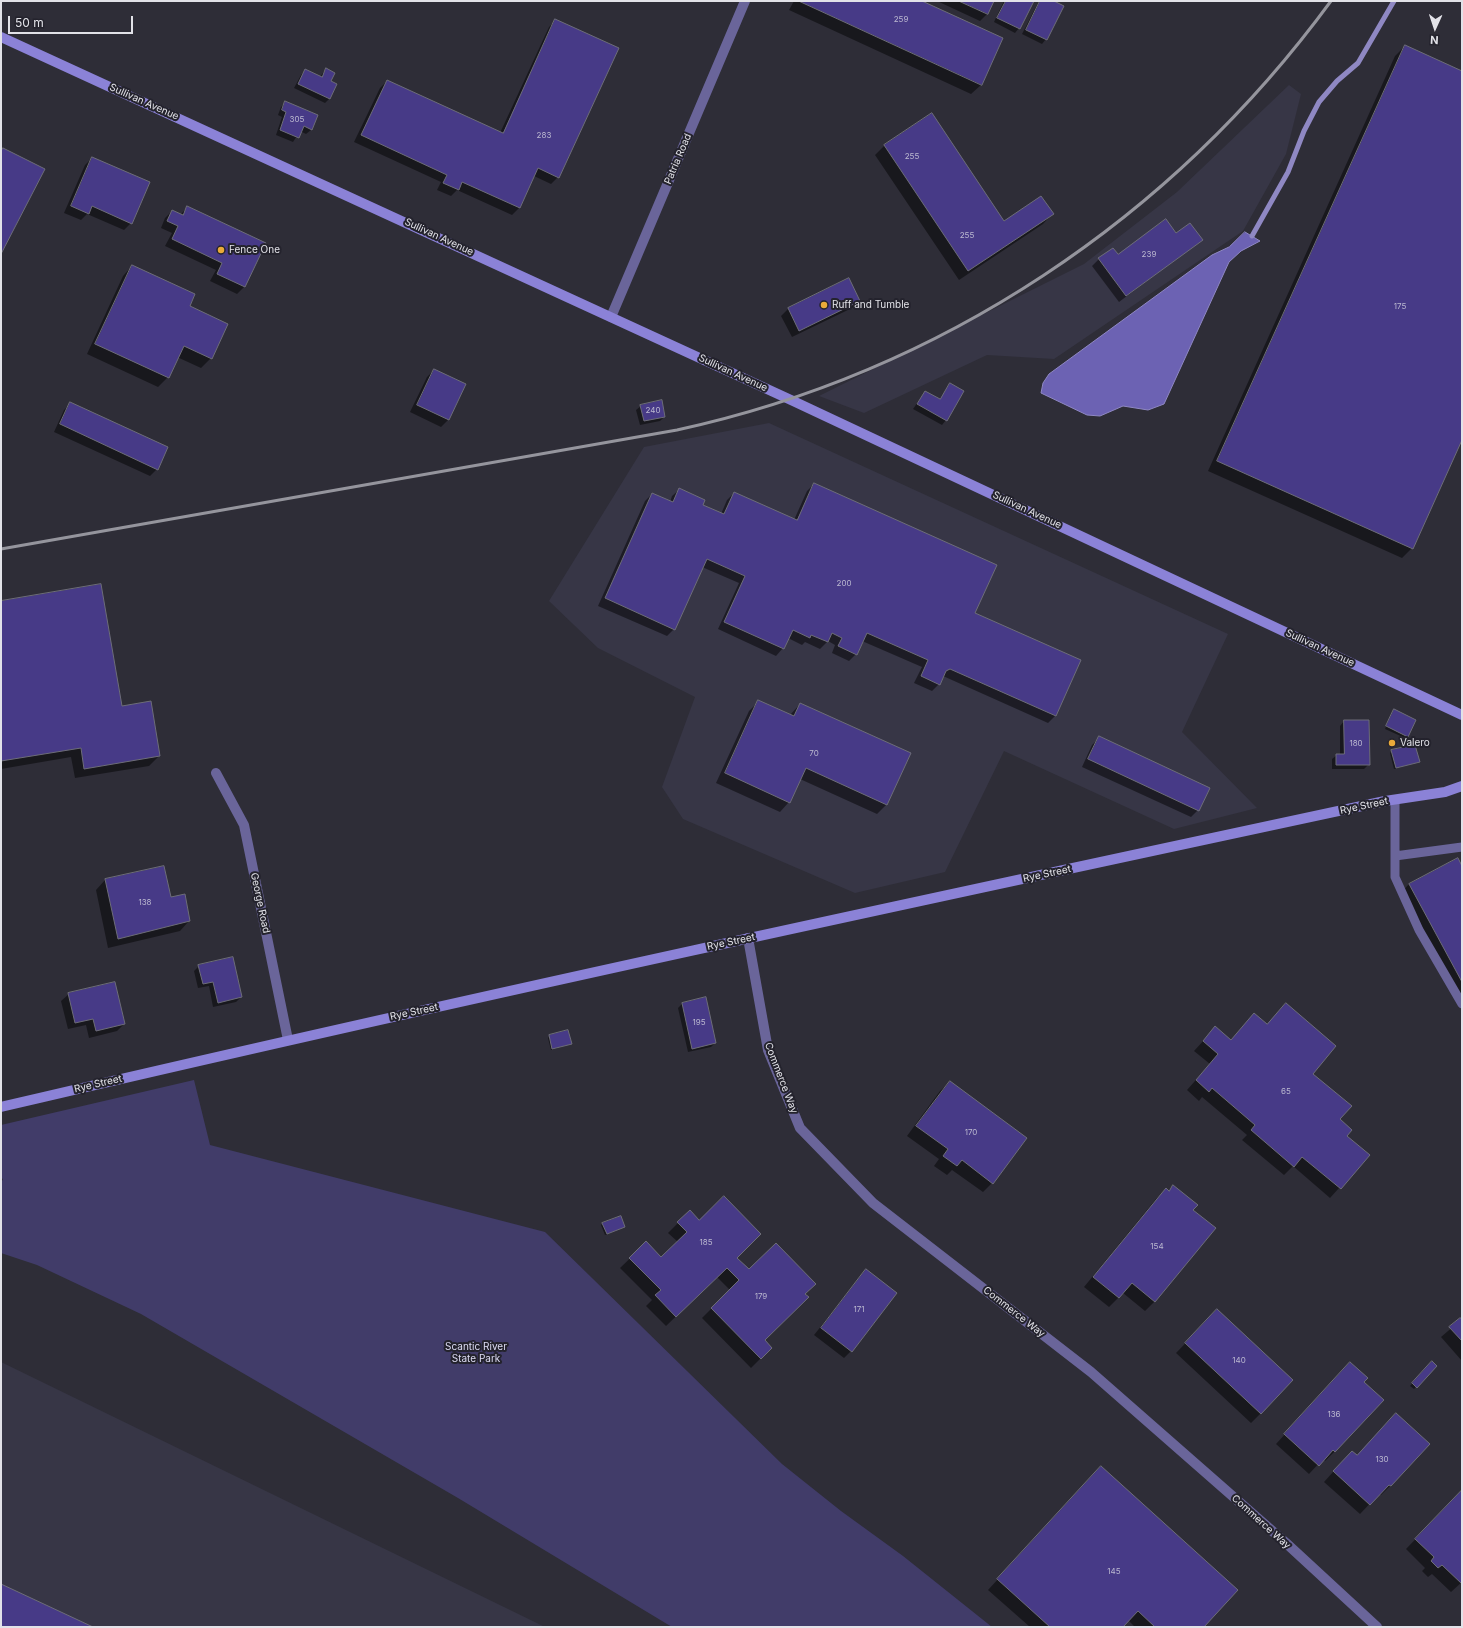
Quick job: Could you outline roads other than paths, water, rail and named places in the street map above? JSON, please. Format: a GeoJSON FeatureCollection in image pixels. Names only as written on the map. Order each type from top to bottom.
{"type":"FeatureCollection","features":[{"type":"Feature","properties":{"kind":"main road","name":"Sullivan Avenue"},"geometry":{"type":"LineString","coordinates":[[1,37],[611,316],[1462,715]]}},
{"type":"Feature","properties":{"kind":"main road","name":"Rye Street"},"geometry":{"type":"LineString","coordinates":[[1,1107],[288,1040],[748,938],[1395,800],[1445,792],[1462,786]]}},
{"type":"Feature","properties":{"kind":"street","name":"Patria Road"},"geometry":{"type":"LineString","coordinates":[[611,316],[745,1]]}},
{"type":"Feature","properties":{"kind":"street","name":"George Road"},"geometry":{"type":"LineString","coordinates":[[216,773],[244,825],[288,1040]]}},
{"type":"Feature","properties":{"kind":"street","name":"Commerce Way"},"geometry":{"type":"LineString","coordinates":[[748,938],[768,1050],[800,1128],[873,1203],[1091,1372],[1286,1543],[1377,1627]]}},
{"type":"Feature","properties":{"kind":"lane"},"geometry":{"type":"LineString","coordinates":[[1395,800],[1395,877],[1419,930],[1462,1004]]}},
{"type":"Feature","properties":{"kind":"lane"},"geometry":{"type":"LineString","coordinates":[[1395,856],[1462,847]]}},
{"type":"Feature","properties":{"kind":"waterway"},"geometry":{"type":"LineString","coordinates":[[1252,236],[1288,172],[1304,131],[1319,102],[1337,81],[1358,63],[1394,1]]}},
{"type":"Feature","properties":{"kind":"railway"},"geometry":{"type":"LineString","coordinates":[[1,549],[677,430],[775,404],[868,369],[958,326],[1043,276],[1124,217],[1199,152],[1268,80],[1331,1]]}},
{"type":"Feature","properties":{"kind":"place","name":"Fence One"},"geometry":{"type":"Point","coordinates":[221,250]}},
{"type":"Feature","properties":{"kind":"place","name":"Ruff and Tumble"},"geometry":{"type":"Point","coordinates":[824,305]}},
{"type":"Feature","properties":{"kind":"place","name":"Valero"},"geometry":{"type":"Point","coordinates":[1392,743]}},
{"type":"Feature","properties":{"kind":"park label","name":"Scantic River State Park"},"geometry":{"type":"Point","coordinates":[476,1352]}}]}
